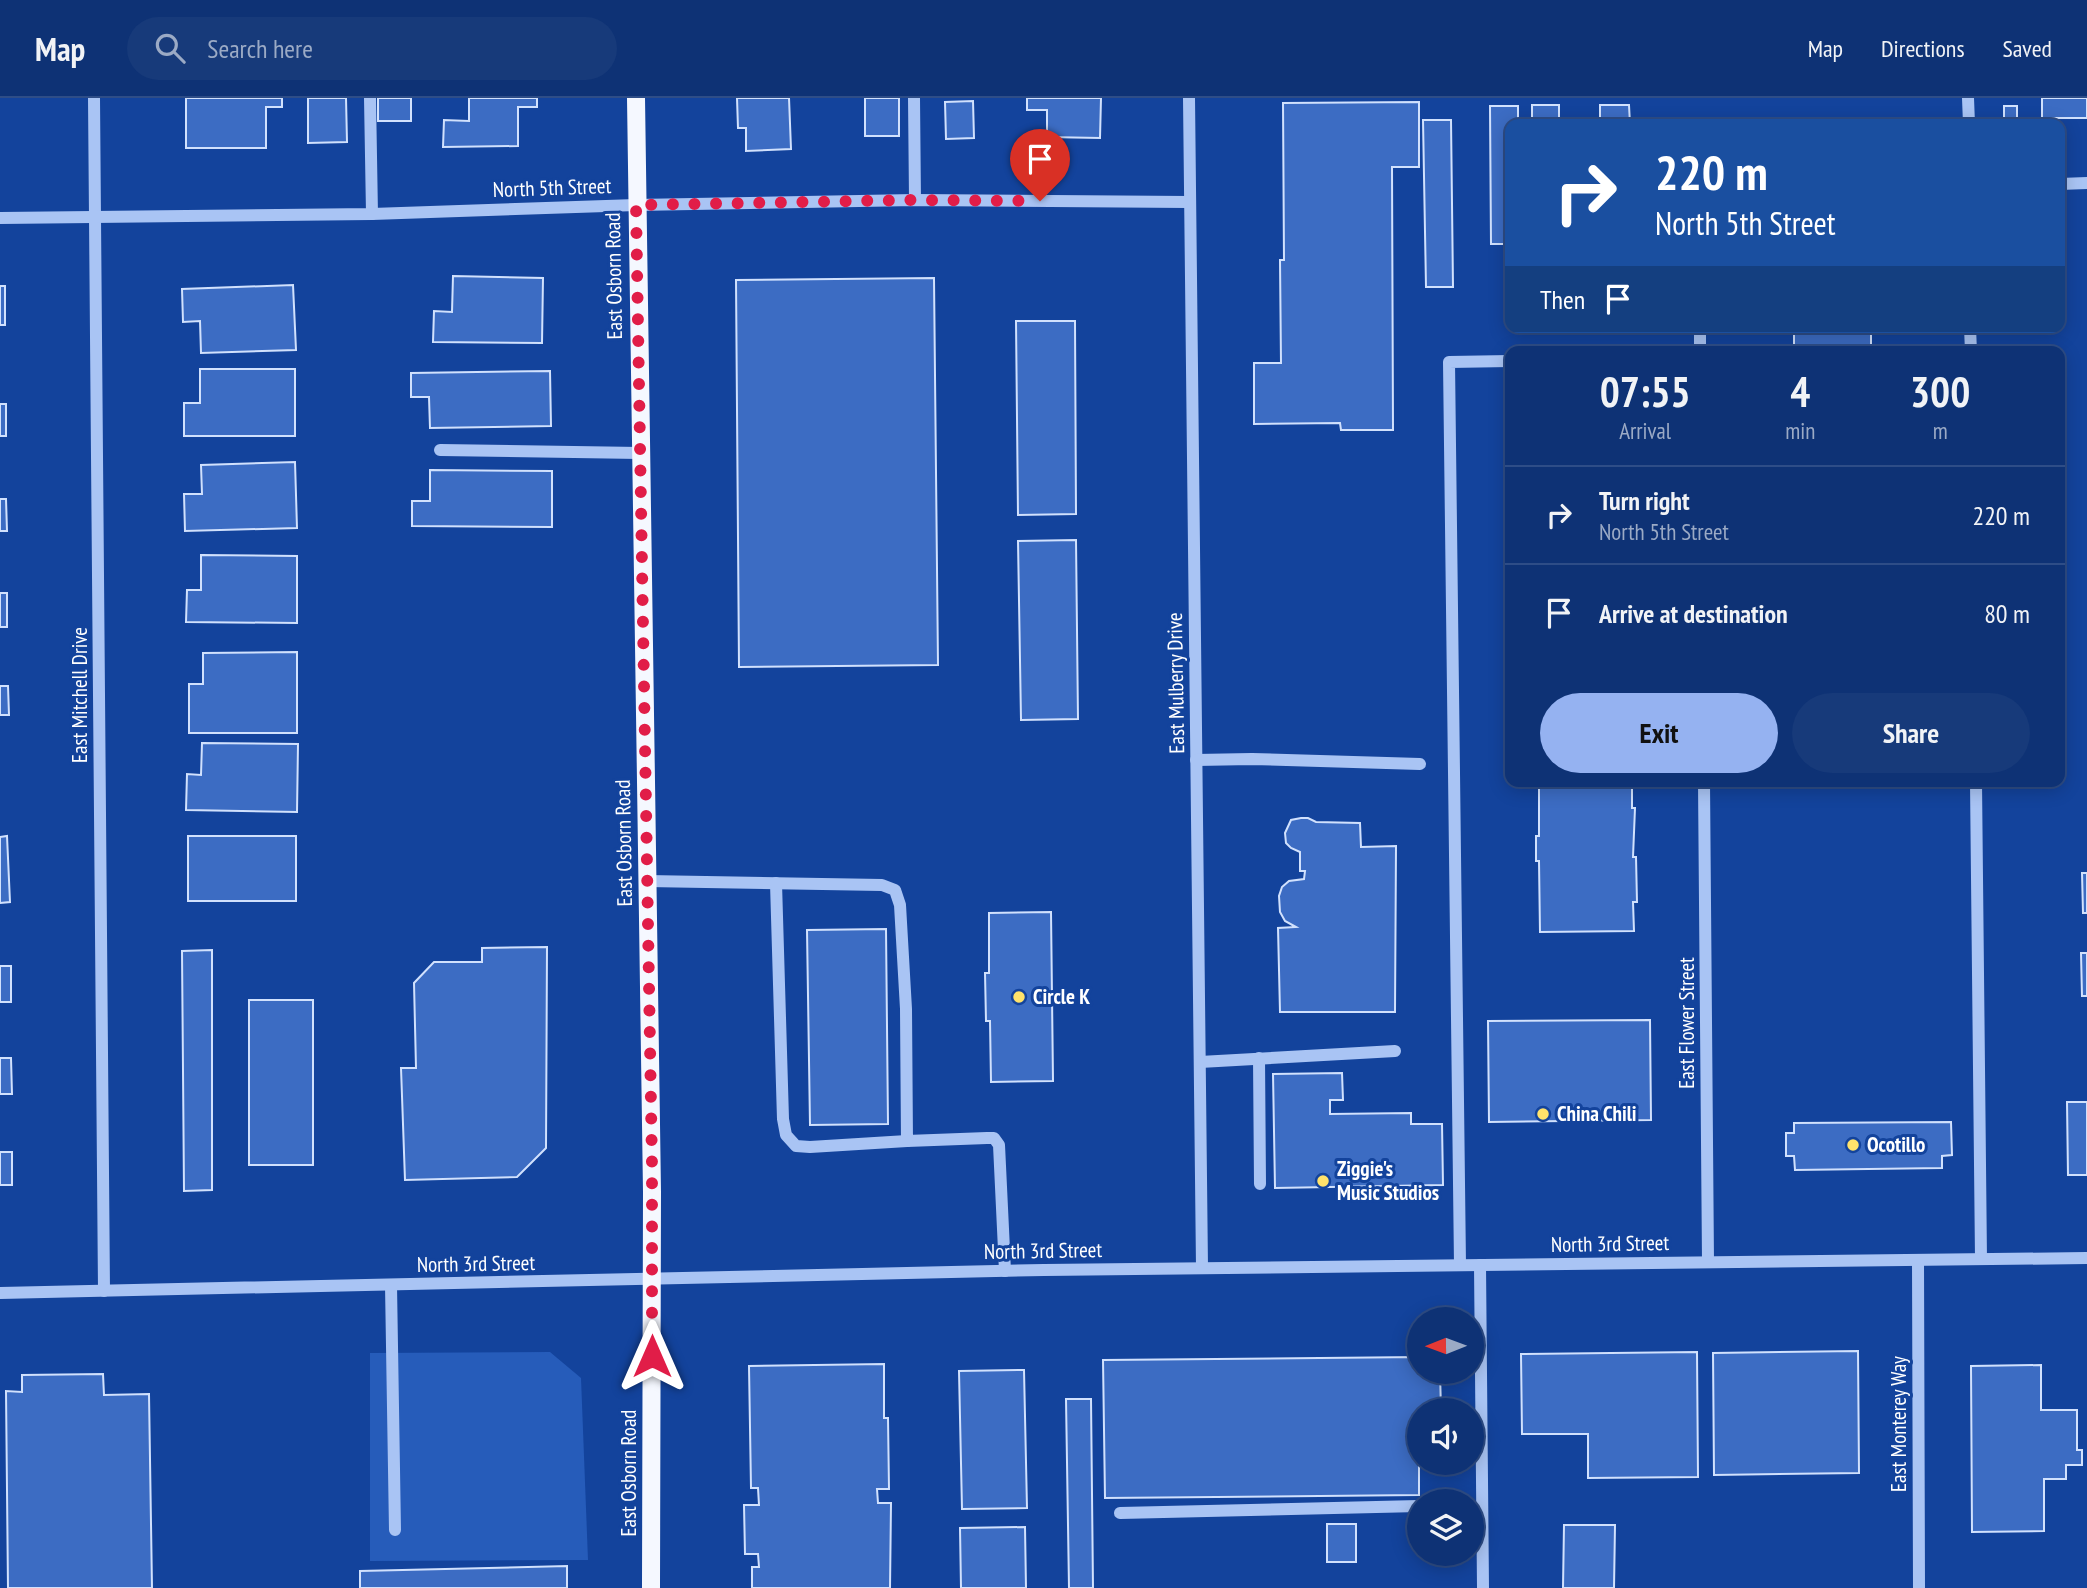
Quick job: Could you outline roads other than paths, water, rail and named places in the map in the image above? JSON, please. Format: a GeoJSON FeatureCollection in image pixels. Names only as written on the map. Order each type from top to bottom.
{"type":"FeatureCollection","features":[{"type":"Feature","properties":{"kind":"main road","name":"East Osborn Road"},"geometry":{"type":"LineString","coordinates":[[636,98],[653,1279],[651,1588]]}},
{"type":"Feature","properties":{"kind":"street","name":"East Mitchell Drive"},"geometry":{"type":"LineString","coordinates":[[94,98],[104,1291]]}},
{"type":"Feature","properties":{"kind":"street"},"geometry":{"type":"LineString","coordinates":[[370,98],[372,214]]}},
{"type":"Feature","properties":{"kind":"street"},"geometry":{"type":"LineString","coordinates":[[914,98],[915,200]]}},
{"type":"Feature","properties":{"kind":"street","name":"East Mulberry Drive"},"geometry":{"type":"LineString","coordinates":[[1189,98],[1202,1268]]}},
{"type":"Feature","properties":{"kind":"street"},"geometry":{"type":"LineString","coordinates":[[1968,98],[1969,119]]}},
{"type":"Feature","properties":{"kind":"street"},"geometry":{"type":"LineString","coordinates":[[2065,184],[2087,183]]}},
{"type":"Feature","properties":{"kind":"street","name":"North 5th Street"},"geometry":{"type":"LineString","coordinates":[[0,218],[372,214],[636,205],[915,200],[1189,202]]}},
{"type":"Feature","properties":{"kind":"street"},"geometry":{"type":"LineString","coordinates":[[1460,1265],[1449,362],[1505,361]]}},
{"type":"Feature","properties":{"kind":"street"},"geometry":{"type":"LineString","coordinates":[[440,450],[640,453]]}},
{"type":"Feature","properties":{"kind":"street"},"geometry":{"type":"LineString","coordinates":[[1196,760],[1420,764]]}},
{"type":"Feature","properties":{"kind":"street","name":"East Flower Street"},"geometry":{"type":"LineString","coordinates":[[1704,787],[1708,1262]]}},
{"type":"Feature","properties":{"kind":"street"},"geometry":{"type":"LineString","coordinates":[[1976,787],[1981,1259]]}},
{"type":"Feature","properties":{"kind":"street"},"geometry":{"type":"LineString","coordinates":[[648,881],[882,885],[895,890],[900,905],[906,1009],[907,1141]]}},
{"type":"Feature","properties":{"kind":"street"},"geometry":{"type":"LineString","coordinates":[[776,884],[783,1119],[786,1135],[796,1146],[810,1147],[994,1138],[999,1145],[1005,1271]]}},
{"type":"Feature","properties":{"kind":"street"},"geometry":{"type":"LineString","coordinates":[[1200,1062],[1395,1051]]}},
{"type":"Feature","properties":{"kind":"street"},"geometry":{"type":"LineString","coordinates":[[1259,1058],[1260,1184]]}},
{"type":"Feature","properties":{"kind":"street","name":"North 3rd Street"},"geometry":{"type":"LineString","coordinates":[[0,1293],[1005,1271],[2087,1258]]}},
{"type":"Feature","properties":{"kind":"street","name":"East Monterey Way"},"geometry":{"type":"LineString","coordinates":[[1918,1260],[1919,1588]]}},
{"type":"Feature","properties":{"kind":"street"},"geometry":{"type":"LineString","coordinates":[[1477,1489],[1480,1265]]}},
{"type":"Feature","properties":{"kind":"street"},"geometry":{"type":"LineString","coordinates":[[390,1285],[395,1530]]}},
{"type":"Feature","properties":{"kind":"street"},"geometry":{"type":"LineString","coordinates":[[1120,1513],[1407,1506]]}},
{"type":"Feature","properties":{"kind":"street"},"geometry":{"type":"LineString","coordinates":[[1481,1566],[1483,1588]]}},
{"type":"Feature","properties":{"kind":"place","name":"Circle K"},"geometry":{"type":"Point","coordinates":[1019,997]}},
{"type":"Feature","properties":{"kind":"place","name":"China Chili"},"geometry":{"type":"Point","coordinates":[1543,1114]}},
{"type":"Feature","properties":{"kind":"place","name":"Ocotillo"},"geometry":{"type":"Point","coordinates":[1853,1145]}},
{"type":"Feature","properties":{"kind":"place","name":"Ziggie's Music Studios"},"geometry":{"type":"Point","coordinates":[1323,1181]}}]}
